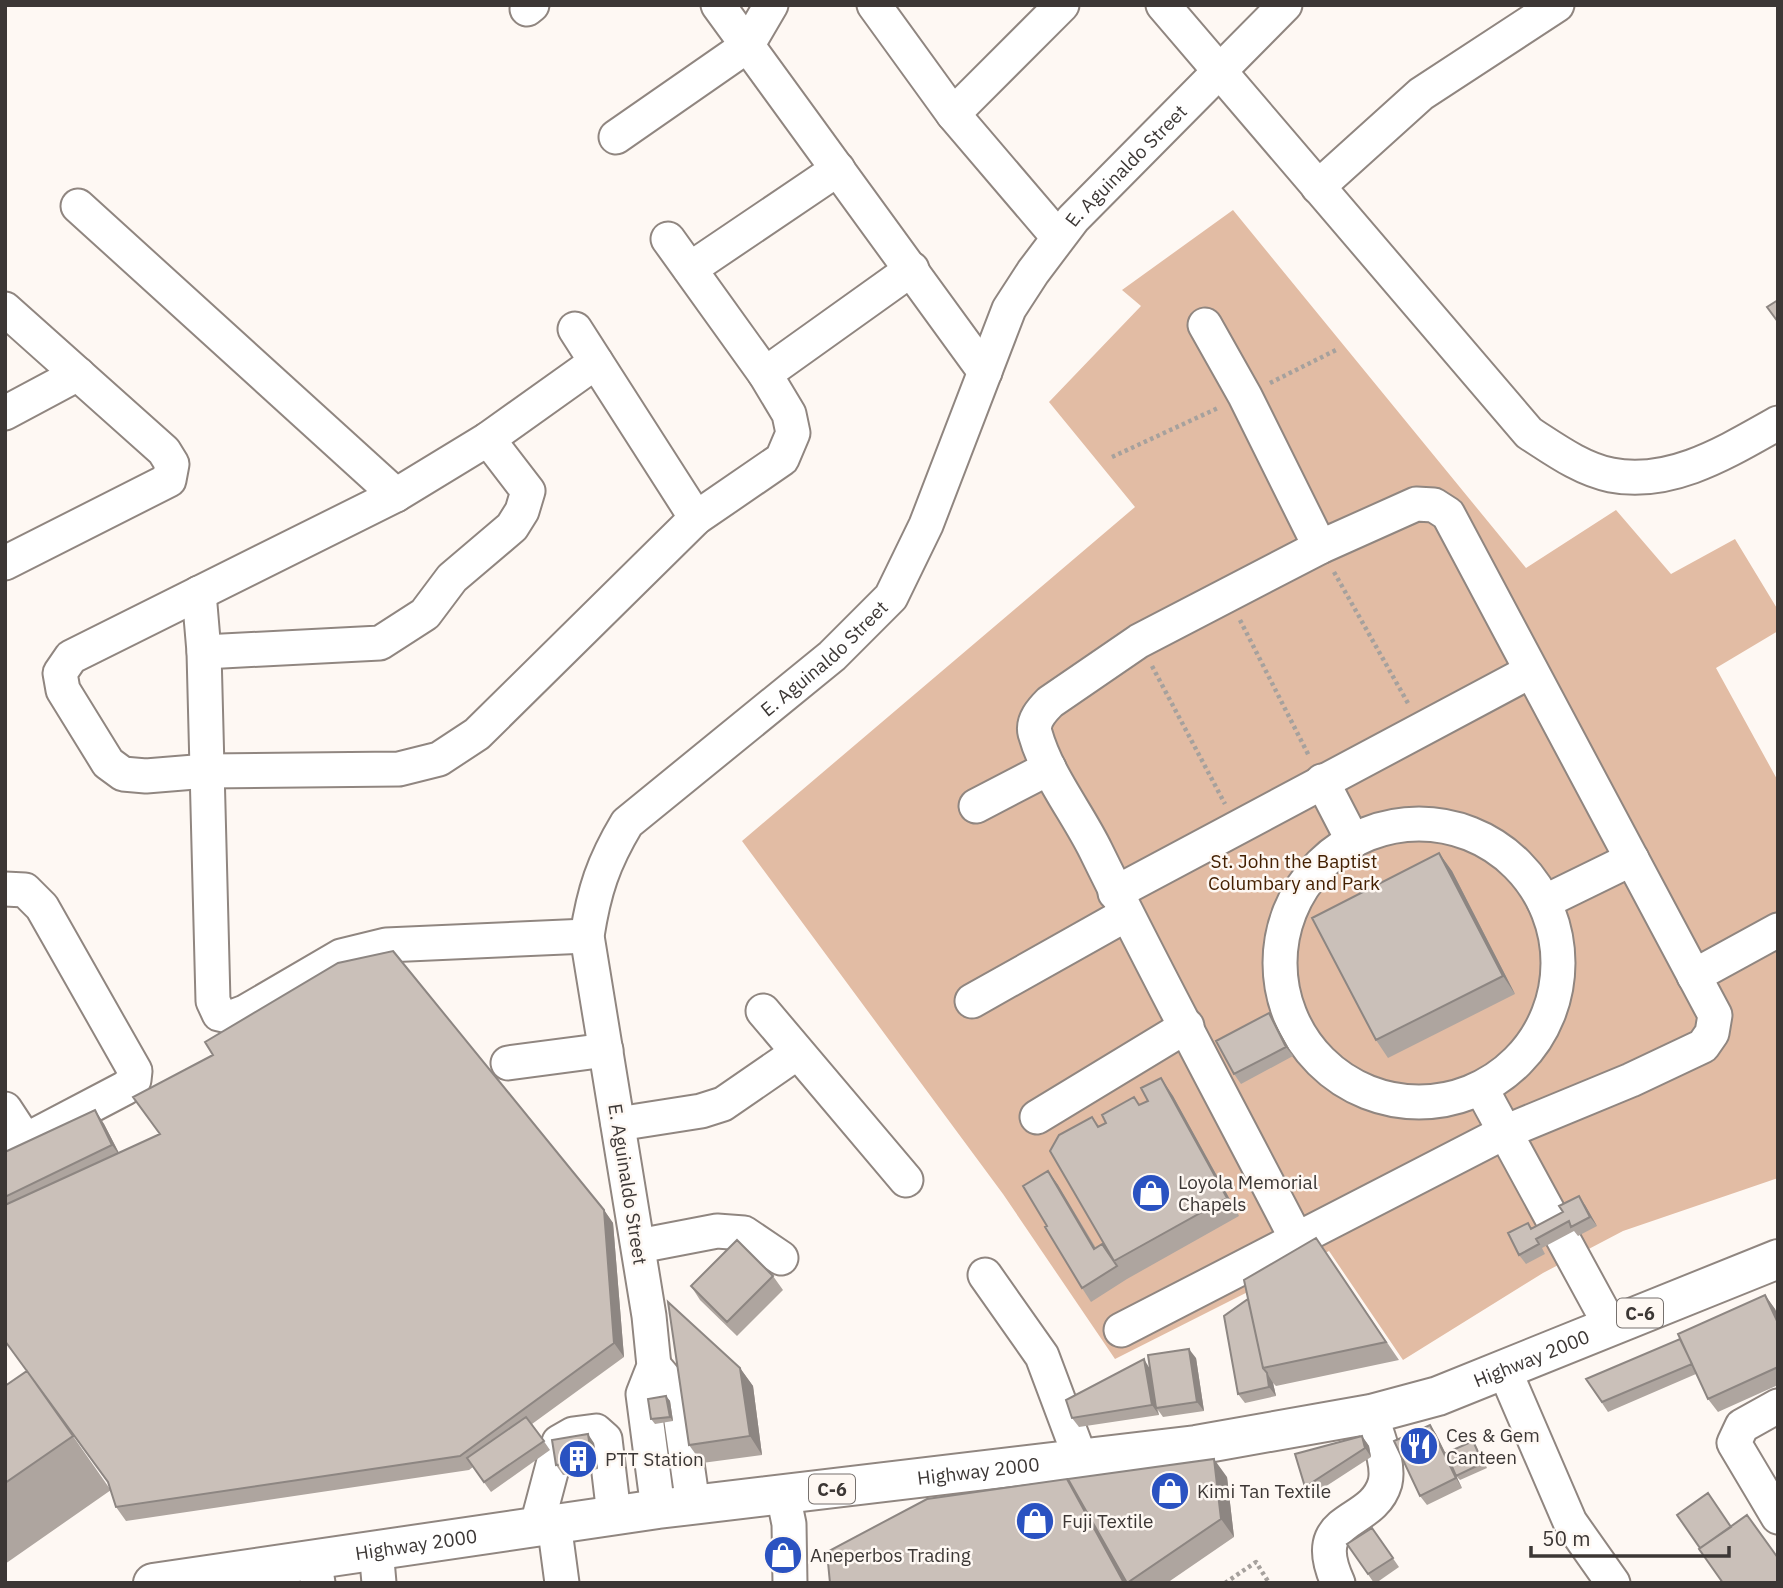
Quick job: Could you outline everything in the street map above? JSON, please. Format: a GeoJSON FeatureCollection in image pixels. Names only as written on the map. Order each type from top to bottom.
{"type":"FeatureCollection","features":[{"type":"Feature","properties":{"kind":"main road","name":"Highway 2000"},"geometry":{"type":"LineString","coordinates":[[153,1583],[377,1566],[545,1524],[1196,1445],[1371,1414],[1438,1396],[1778,1258]]}},
{"type":"Feature","properties":{"kind":"street"},"geometry":{"type":"LineString","coordinates":[[718,5],[985,372]]}},
{"type":"Feature","properties":{"kind":"street"},"geometry":{"type":"LineString","coordinates":[[616,137],[747,46],[771,5]]}},
{"type":"Feature","properties":{"kind":"street"},"geometry":{"type":"LineString","coordinates":[[874,5],[953,114],[1058,237]]}},
{"type":"Feature","properties":{"kind":"street"},"geometry":{"type":"LineString","coordinates":[[953,114],[1062,5]]}},
{"type":"Feature","properties":{"kind":"street"},"geometry":{"type":"LineString","coordinates":[[1163,5],[1529,433],[1569,459],[1611,475],[1656,476],[1695,466],[1778,423]]}},
{"type":"Feature","properties":{"kind":"street","name":"E. Aguinaldo Street"},"geometry":{"type":"LineString","coordinates":[[675,1507],[677,1393],[654,1366],[639,1246],[587,936],[594,891],[608,855],[627,823],[832,656],[891,597],[926,524],[1009,309],[1058,237],[1285,5]]}},
{"type":"Feature","properties":{"kind":"street"},"geometry":{"type":"LineString","coordinates":[[1318,187],[1421,94],[1557,5]]}},
{"type":"Feature","properties":{"kind":"street"},"geometry":{"type":"LineString","coordinates":[[690,269],[838,169]]}},
{"type":"Feature","properties":{"kind":"street"},"geometry":{"type":"LineString","coordinates":[[78,206],[396,495]]}},
{"type":"Feature","properties":{"kind":"street"},"geometry":{"type":"LineString","coordinates":[[596,362],[488,439],[396,495],[71,657],[60,673],[63,690],[108,763],[123,774],[146,776],[207,771],[399,769],[439,759],[477,734],[696,518],[782,459],[793,433],[789,414],[765,373],[668,239]]}},
{"type":"Feature","properties":{"kind":"street"},"geometry":{"type":"LineString","coordinates":[[765,373],[912,269]]}},
{"type":"Feature","properties":{"kind":"street"},"geometry":{"type":"LineString","coordinates":[[5,309],[164,451],[172,464],[169,480],[5,563]]}},
{"type":"Feature","properties":{"kind":"street"},"geometry":{"type":"LineString","coordinates":[[1205,325],[1245,396],[1320,547]]}},
{"type":"Feature","properties":{"kind":"street"},"geometry":{"type":"LineString","coordinates":[[575,330],[696,518]]}},
{"type":"Feature","properties":{"kind":"street"},"geometry":{"type":"LineString","coordinates":[[5,413],[78,374]]}},
{"type":"Feature","properties":{"kind":"street"},"geometry":{"type":"LineString","coordinates":[[204,652],[380,642],[425,614],[452,578],[512,527],[522,511],[528,491],[488,439]]}},
{"type":"Feature","properties":{"kind":"street"},"geometry":{"type":"LineString","coordinates":[[1121,1331],[1297,1240],[1505,1132],[1631,1080],[1703,1046],[1712,1033],[1715,1015],[1695,976],[1448,514],[1434,505],[1416,504],[1320,547],[1139,641],[1050,702],[1039,713],[1034,730],[1049,768],[1096,849],[1120,904],[1187,1026],[1297,1240]]}},
{"type":"Feature","properties":{"kind":"street"},"geometry":{"type":"LineString","coordinates":[[199,593],[204,652],[213,1001],[219,1014],[232,1017],[245,1012],[341,956],[386,945],[587,936]]}},
{"type":"Feature","properties":{"kind":"street"},"geometry":{"type":"LineString","coordinates":[[972,1001],[1238,829],[1322,781],[1531,671]]}},
{"type":"Feature","properties":{"kind":"street"},"geometry":{"type":"LineString","coordinates":[[976,806],[1049,768]]}},
{"type":"Feature","properties":{"kind":"street"},"geometry":{"type":"LineString","coordinates":[[1322,781],[1353,841]]}},
{"type":"Feature","properties":{"kind":"street"},"geometry":{"type":"LineString","coordinates":[[1417,824],[1461,831],[1501,851],[1532,883],[1544,902],[1557,943],[1558,965],[1551,1008],[1542,1028],[1517,1063],[1481,1087],[1438,1100],[1392,1099],[1350,1083],[1331,1070],[1301,1036],[1283,994],[1281,949],[1284,927],[1303,886],[1334,853],[1353,841],[1373,832],[1417,824]]}},
{"type":"Feature","properties":{"kind":"street"},"geometry":{"type":"LineString","coordinates":[[1544,902],[1632,859]]}},
{"type":"Feature","properties":{"kind":"street"},"geometry":{"type":"LineString","coordinates":[[5,889],[25,890],[42,907],[135,1071],[134,1080],[125,1088],[16,1146],[5,1108]]}},
{"type":"Feature","properties":{"kind":"street"},"geometry":{"type":"LineString","coordinates":[[1695,976],[1778,930]]}},
{"type":"Feature","properties":{"kind":"street"},"geometry":{"type":"LineString","coordinates":[[762,1011],[906,1180]]}},
{"type":"Feature","properties":{"kind":"street"},"geometry":{"type":"LineString","coordinates":[[1037,1117],[1187,1026]]}},
{"type":"Feature","properties":{"kind":"street"},"geometry":{"type":"LineString","coordinates":[[508,1063],[606,1050]]}},
{"type":"Feature","properties":{"kind":"street"},"geometry":{"type":"LineString","coordinates":[[618,1124],[701,1111],[723,1104],[797,1053]]}},
{"type":"Feature","properties":{"kind":"street"},"geometry":{"type":"LineString","coordinates":[[1481,1087],[1610,1325]]}},
{"type":"Feature","properties":{"kind":"street"},"geometry":{"type":"LineString","coordinates":[[639,1246],[717,1231],[744,1233],[781,1258]]}},
{"type":"Feature","properties":{"kind":"street"},"geometry":{"type":"LineString","coordinates":[[985,1275],[1042,1356],[1081,1460]]}},
{"type":"Feature","properties":{"kind":"street"},"geometry":{"type":"LineString","coordinates":[[1504,1369],[1570,1522],[1613,1583]]}},
{"type":"Feature","properties":{"kind":"street"},"geometry":{"type":"LineString","coordinates":[[1778,1406],[1742,1426],[1734,1443],[1778,1517]]}},
{"type":"Feature","properties":{"kind":"street"},"geometry":{"type":"LineString","coordinates":[[1338,1583],[1328,1561],[1328,1546],[1334,1535],[1377,1496],[1385,1484],[1386,1473],[1371,1414]]}},
{"type":"Feature","properties":{"kind":"street"},"geometry":{"type":"LineString","coordinates":[[562,1583],[545,1524],[559,1442],[573,1434],[596,1431],[605,1439],[614,1515]]}},
{"type":"Feature","properties":{"kind":"street"},"geometry":{"type":"LineString","coordinates":[[783,1495],[789,1524],[790,1583]]}},
{"type":"Feature","properties":{"kind":"path"},"geometry":{"type":"LineString","coordinates":[[1320,547],[1422,728]]}},
{"type":"Feature","properties":{"kind":"path"},"geometry":{"type":"LineString","coordinates":[[1227,594],[1322,781]]}},
{"type":"Feature","properties":{"kind":"path"},"geometry":{"type":"LineString","coordinates":[[1139,641],[1238,829]]}},
{"type":"Feature","properties":{"kind":"path"},"geometry":{"type":"LineString","coordinates":[[1225,1583],[1256,1562],[1269,1583]]}},
{"type":"Feature","properties":{"kind":"green space","name":"St. John the Baptist Columbary and Park"},"geometry":{"type":"Polygon","coordinates":[[[1233,210],[1526,568],[1616,510],[1671,574],[1735,539],[1778,610],[1778,631],[1716,668],[1778,781],[1778,1178],[1623,1231],[1543,1273],[1403,1360],[1329,1251],[1115,1359],[1003,1194],[742,841],[1135,507],[1049,402],[1141,306],[1122,290],[1233,210]]]}},
{"type":"Feature","properties":{"kind":"building"},"geometry":{"type":"Polygon","coordinates":[[[1778,300],[1778,322],[1767,307],[1778,300]]]}},
{"type":"Feature","properties":{"kind":"building"},"geometry":{"type":"Polygon","coordinates":[[[1439,853],[1503,976],[1376,1040],[1312,918],[1439,853]]]}},
{"type":"Feature","properties":{"kind":"building"},"geometry":{"type":"Polygon","coordinates":[[[393,951],[604,1210],[614,1343],[460,1456],[116,1507],[108,1482],[5,1341],[5,1205],[160,1134],[133,1097],[213,1055],[205,1042],[338,963],[393,951]]]}},
{"type":"Feature","properties":{"kind":"building"},"geometry":{"type":"Polygon","coordinates":[[[1269,1013],[1286,1047],[1234,1074],[1216,1041],[1269,1013]]]}},
{"type":"Feature","properties":{"kind":"building","name":"Loyola Memorial Chapels"},"geometry":{"type":"Polygon","coordinates":[[[1161,1078],[1227,1198],[1114,1261],[1050,1151],[1059,1135],[1092,1117],[1098,1127],[1106,1123],[1102,1115],[1134,1097],[1139,1105],[1148,1101],[1141,1088],[1161,1078]]]}},
{"type":"Feature","properties":{"kind":"building"},"geometry":{"type":"Polygon","coordinates":[[[95,1110],[112,1145],[5,1197],[5,1152],[95,1110]]]}},
{"type":"Feature","properties":{"kind":"building"},"geometry":{"type":"Polygon","coordinates":[[[1048,1171],[1094,1249],[1102,1244],[1117,1266],[1082,1288],[1023,1186],[1048,1171]]]}},
{"type":"Feature","properties":{"kind":"building"},"geometry":{"type":"Polygon","coordinates":[[[1579,1196],[1590,1217],[1571,1227],[1569,1221],[1536,1239],[1539,1244],[1519,1255],[1508,1233],[1528,1223],[1531,1229],[1563,1212],[1559,1206],[1579,1196]]]}},
{"type":"Feature","properties":{"kind":"building"},"geometry":{"type":"Polygon","coordinates":[[[1316,1238],[1386,1342],[1263,1368],[1244,1280],[1316,1238]]]}},
{"type":"Feature","properties":{"kind":"building"},"geometry":{"type":"Polygon","coordinates":[[[737,1240],[773,1276],[727,1322],[691,1286],[737,1240]]]}},
{"type":"Feature","properties":{"kind":"building"},"geometry":{"type":"Polygon","coordinates":[[[1765,1295],[1778,1323],[1778,1367],[1708,1399],[1678,1334],[1765,1295]]]}},
{"type":"Feature","properties":{"kind":"building"},"geometry":{"type":"Polygon","coordinates":[[[1248,1299],[1269,1387],[1238,1394],[1224,1316],[1248,1299]]]}},
{"type":"Feature","properties":{"kind":"building"},"geometry":{"type":"Polygon","coordinates":[[[668,1302],[740,1368],[750,1436],[689,1445],[668,1302]]]}},
{"type":"Feature","properties":{"kind":"building"},"geometry":{"type":"Polygon","coordinates":[[[1680,1339],[1692,1364],[1602,1402],[1586,1379],[1680,1339]]]}},
{"type":"Feature","properties":{"kind":"building"},"geometry":{"type":"Polygon","coordinates":[[[1189,1349],[1197,1402],[1156,1408],[1148,1355],[1189,1349]]]}},
{"type":"Feature","properties":{"kind":"building"},"geometry":{"type":"Polygon","coordinates":[[[1144,1359],[1152,1405],[1072,1418],[1066,1400],[1144,1359]]]}},
{"type":"Feature","properties":{"kind":"building"},"geometry":{"type":"Polygon","coordinates":[[[27,1371],[73,1436],[5,1483],[5,1386],[27,1371]]]}},
{"type":"Feature","properties":{"kind":"building"},"geometry":{"type":"Polygon","coordinates":[[[666,1396],[670,1417],[651,1419],[648,1399],[666,1396]]]}},
{"type":"Feature","properties":{"kind":"building"},"geometry":{"type":"Polygon","coordinates":[[[526,1417],[544,1441],[484,1482],[467,1458],[526,1417]]]}},
{"type":"Feature","properties":{"kind":"building"},"geometry":{"type":"Polygon","coordinates":[[[1430,1425],[1456,1478],[1420,1496],[1394,1441],[1430,1425]]]}},
{"type":"Feature","properties":{"kind":"building"},"geometry":{"type":"Polygon","coordinates":[[[588,1434],[592,1460],[556,1465],[552,1440],[588,1434]]]}},
{"type":"Feature","properties":{"kind":"building"},"geometry":{"type":"Polygon","coordinates":[[[1362,1436],[1365,1448],[1305,1487],[1295,1454],[1362,1436]]]}},
{"type":"Feature","properties":{"kind":"building"},"geometry":{"type":"Polygon","coordinates":[[[1473,1441],[1483,1463],[1456,1476],[1446,1453],[1473,1441]]]}},
{"type":"Feature","properties":{"kind":"building"},"geometry":{"type":"Polygon","coordinates":[[[1214,1459],[1221,1519],[1127,1583],[1068,1479],[1214,1459]]]}},
{"type":"Feature","properties":{"kind":"building"},"geometry":{"type":"Polygon","coordinates":[[[1067,1479],[1124,1583],[830,1583],[827,1552],[927,1499],[1067,1479]]]}},
{"type":"Feature","properties":{"kind":"building"},"geometry":{"type":"Polygon","coordinates":[[[1708,1493],[1731,1527],[1700,1548],[1677,1515],[1708,1493]]]}},
{"type":"Feature","properties":{"kind":"building"},"geometry":{"type":"Polygon","coordinates":[[[1747,1515],[1778,1558],[1778,1583],[1723,1583],[1699,1549],[1747,1515]]]}},
{"type":"Feature","properties":{"kind":"building"},"geometry":{"type":"Polygon","coordinates":[[[1372,1528],[1393,1558],[1368,1574],[1347,1544],[1372,1528]]]}},
{"type":"Feature","properties":{"kind":"place","name":"Loyola Memorial Chapels"},"geometry":{"type":"Point","coordinates":[1151,1193]}},
{"type":"Feature","properties":{"kind":"place","name":"Ces & Gem Canteen"},"geometry":{"type":"Point","coordinates":[1419,1446]}},
{"type":"Feature","properties":{"kind":"place","name":"PTT Station"},"geometry":{"type":"Point","coordinates":[578,1459]}},
{"type":"Feature","properties":{"kind":"place","name":"Kimi Tan Textile"},"geometry":{"type":"Point","coordinates":[1170,1491]}},
{"type":"Feature","properties":{"kind":"place","name":"Fuji Textile"},"geometry":{"type":"Point","coordinates":[1035,1521]}},
{"type":"Feature","properties":{"kind":"place","name":"Aneperbos Trading"},"geometry":{"type":"Point","coordinates":[783,1555]}}]}
